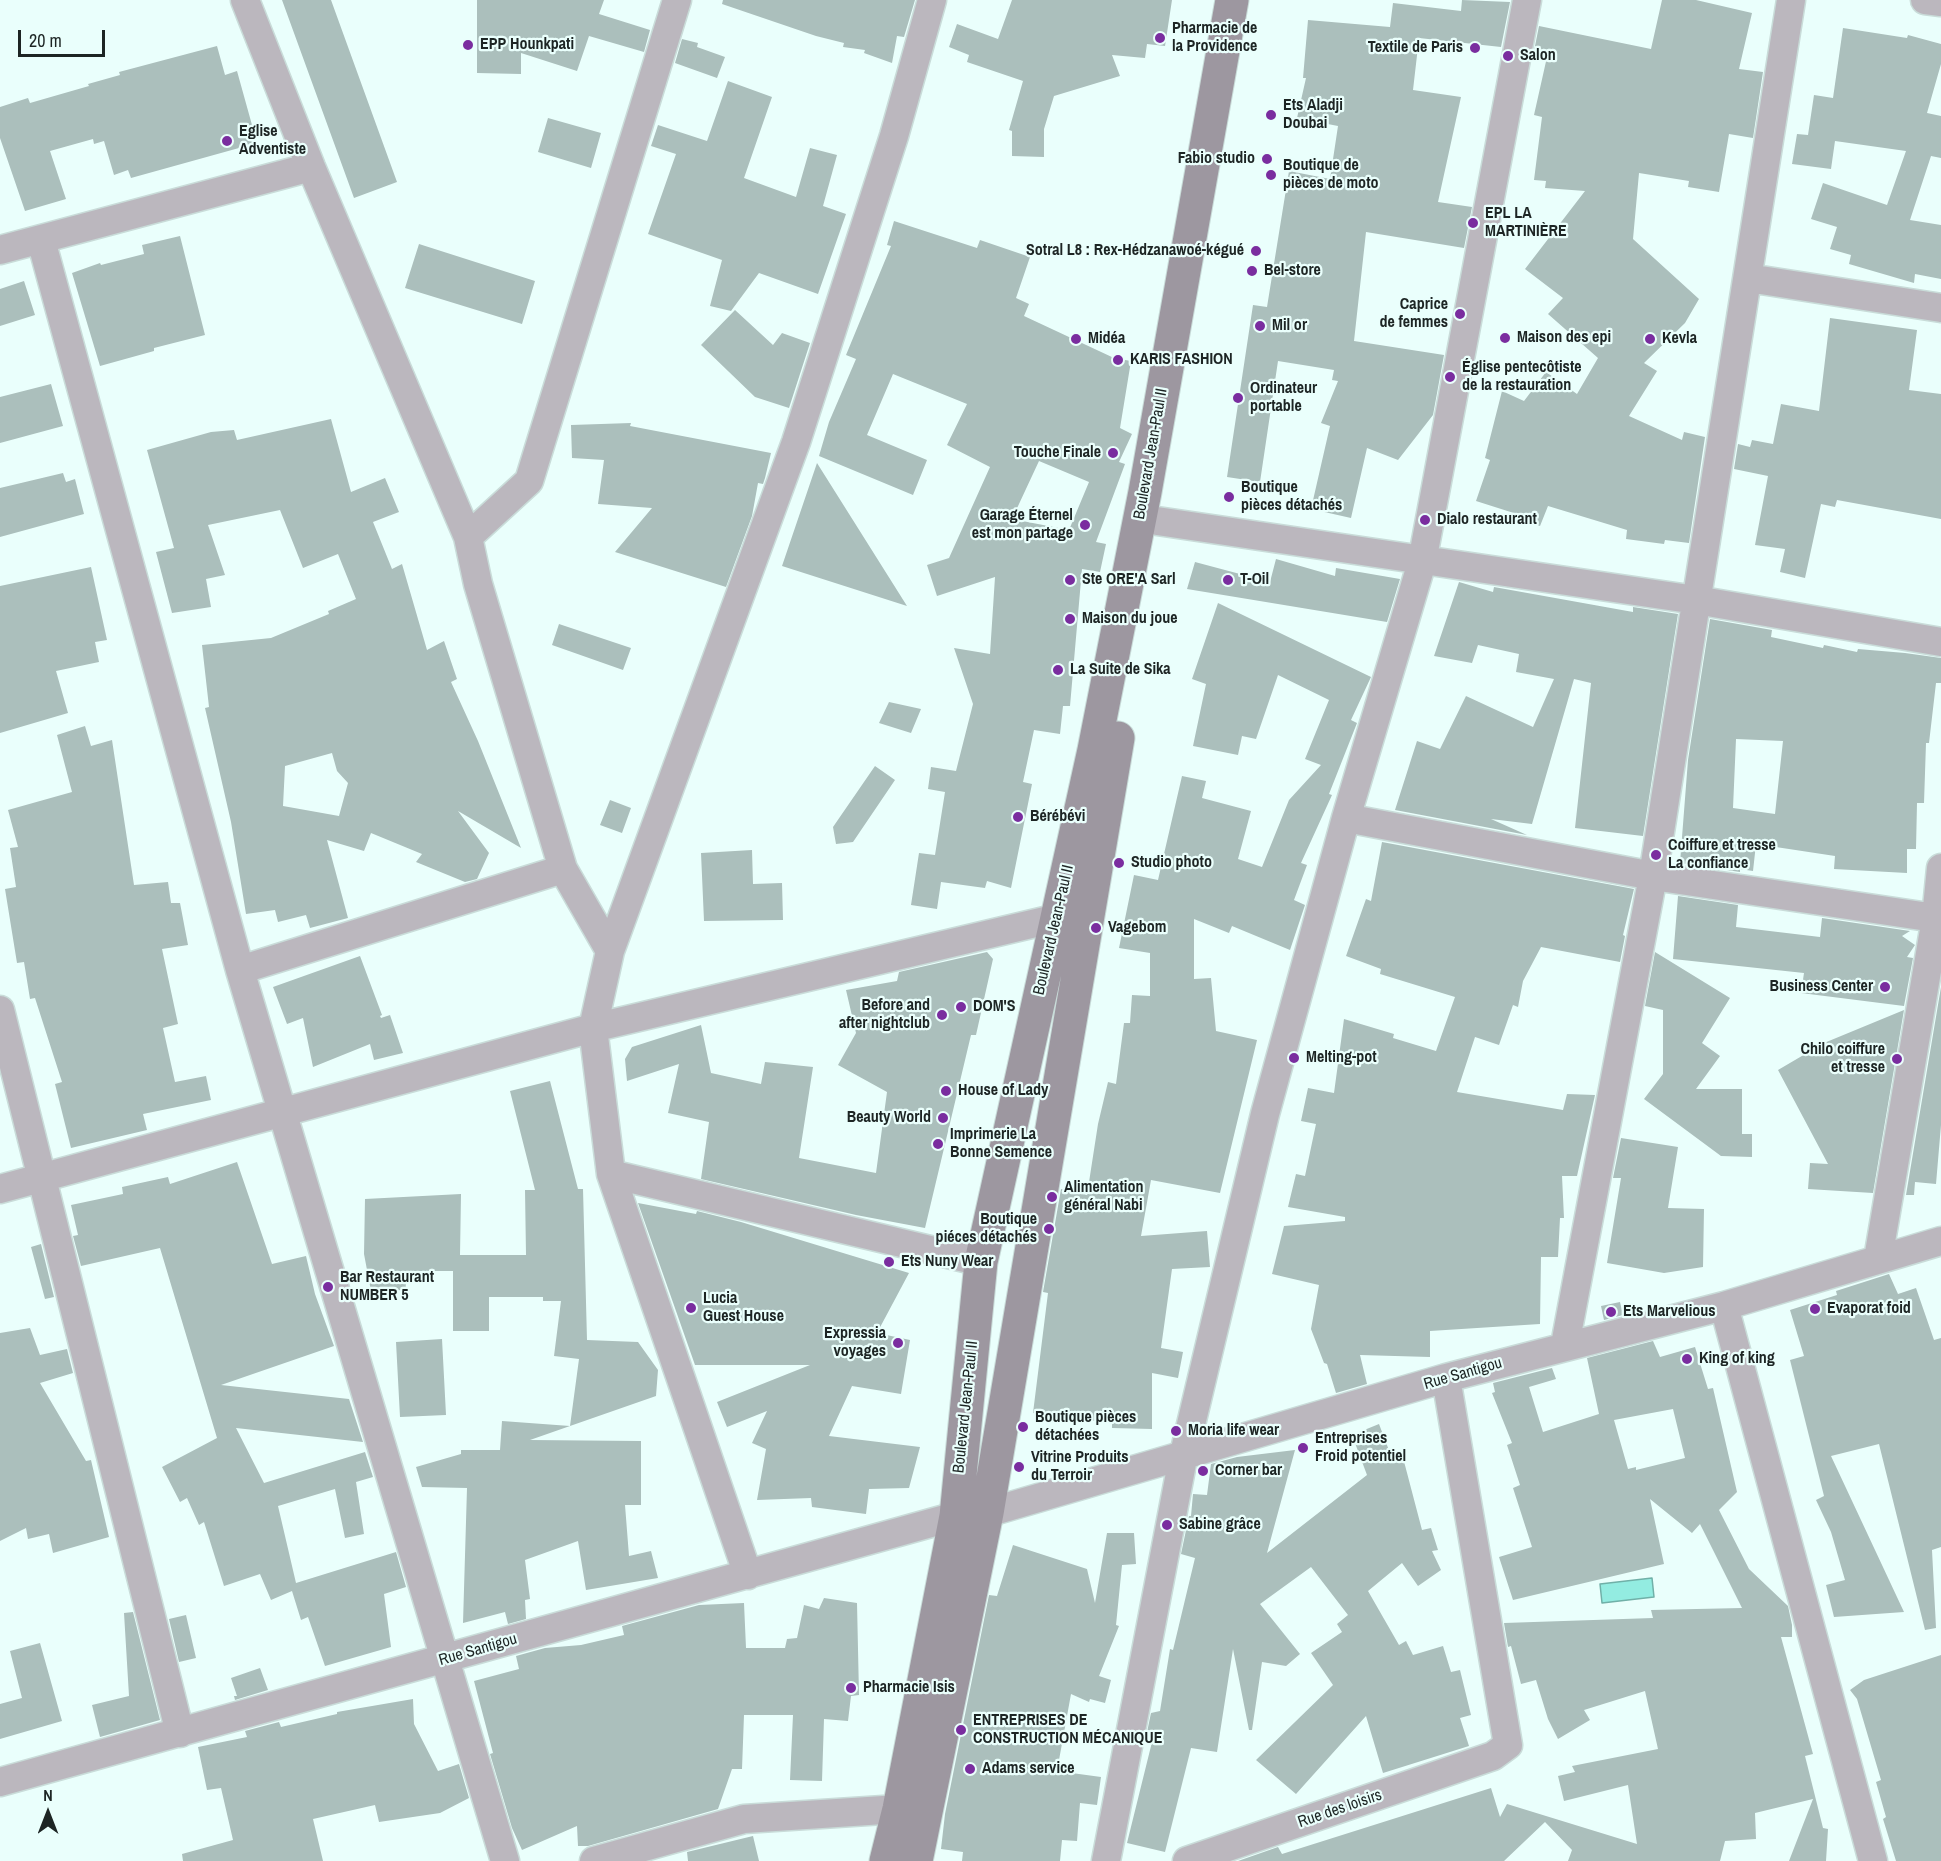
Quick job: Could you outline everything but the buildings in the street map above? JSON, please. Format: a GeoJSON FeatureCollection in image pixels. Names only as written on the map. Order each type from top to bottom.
{"type":"FeatureCollection","features":[{"type":"Feature","properties":{"kind":"main road","name":"Boulevard Jean-Paul II"},"geometry":{"type":"LineString","coordinates":[[886,1861],[972,1515],[981,1262],[1094,750],[1143,504],[1232,0]]}},
{"type":"Feature","properties":{"kind":"main road","name":"Boulevard Jean-Paul II"},"geometry":{"type":"LineString","coordinates":[[916,1861],[972,1515],[1157,521],[1248,0]]}},
{"type":"Feature","properties":{"kind":"street"},"geometry":{"type":"LineString","coordinates":[[245,0],[311,167],[468,537],[478,584],[563,869],[610,951]]}},
{"type":"Feature","properties":{"kind":"street"},"geometry":{"type":"LineString","coordinates":[[468,537],[529,481],[677,0]]}},
{"type":"Feature","properties":{"kind":"street"},"geometry":{"type":"LineString","coordinates":[[748,1575],[611,1174],[593,1028],[610,951],[796,442],[894,136],[932,0]]}},
{"type":"Feature","properties":{"kind":"street"},"geometry":{"type":"LineString","coordinates":[[1106,1861],[1183,1458],[1266,1114],[1346,818],[1422,562],[1527,0]]}},
{"type":"Feature","properties":{"kind":"street"},"geometry":{"type":"LineString","coordinates":[[1565,1346],[1653,876],[1791,0]]}},
{"type":"Feature","properties":{"kind":"street"},"geometry":{"type":"LineString","coordinates":[[1925,0],[1941,2]]}},
{"type":"Feature","properties":{"kind":"street"},"geometry":{"type":"LineString","coordinates":[[0,250],[311,167]]}},
{"type":"Feature","properties":{"kind":"street"},"geometry":{"type":"LineString","coordinates":[[41,240],[240,970],[505,1861]]}},
{"type":"Feature","properties":{"kind":"street"},"geometry":{"type":"LineString","coordinates":[[1748,278],[1941,308]]}},
{"type":"Feature","properties":{"kind":"street"},"geometry":{"type":"LineString","coordinates":[[1157,521],[1422,562],[1696,600],[1941,642]]}},
{"type":"Feature","properties":{"kind":"street"},"geometry":{"type":"LineString","coordinates":[[1346,818],[1653,876],[1939,919]]}},
{"type":"Feature","properties":{"kind":"street"},"geometry":{"type":"LineString","coordinates":[[1878,1259],[1939,919],[1941,868]]}},
{"type":"Feature","properties":{"kind":"street"},"geometry":{"type":"LineString","coordinates":[[240,970],[563,869]]}},
{"type":"Feature","properties":{"kind":"street"},"geometry":{"type":"LineString","coordinates":[[0,1189],[593,1028],[1057,918]]}},
{"type":"Feature","properties":{"kind":"street"},"geometry":{"type":"LineString","coordinates":[[0,1010],[180,1733]]}},
{"type":"Feature","properties":{"kind":"street"},"geometry":{"type":"LineString","coordinates":[[611,1174],[981,1262]]}},
{"type":"Feature","properties":{"kind":"street","name":"Rue Santigou"},"geometry":{"type":"LineString","coordinates":[[0,1782],[748,1575],[1183,1458],[1446,1378],[1724,1306],[1941,1241]]}},
{"type":"Feature","properties":{"kind":"street"},"geometry":{"type":"LineString","coordinates":[[1724,1306],[1873,1861]]}},
{"type":"Feature","properties":{"kind":"street","name":"Rue des loisirs"},"geometry":{"type":"LineString","coordinates":[[1187,1861],[1493,1756],[1508,1745],[1446,1378]]}},
{"type":"Feature","properties":{"kind":"street"},"geometry":{"type":"LineString","coordinates":[[594,1861],[744,1820],[899,1809]]}},
{"type":"Feature","properties":{"kind":"water"},"geometry":{"type":"Polygon","coordinates":[[[1652,1578],[1654,1597],[1602,1603],[1600,1584],[1652,1578]]]}},
{"type":"Feature","properties":{"kind":"place","name":"Pharmacie de la Providence"},"geometry":{"type":"Point","coordinates":[1160,38]}},
{"type":"Feature","properties":{"kind":"place","name":"EPP Hounkpati"},"geometry":{"type":"Point","coordinates":[468,45]}},
{"type":"Feature","properties":{"kind":"place","name":"Textile de Paris"},"geometry":{"type":"Point","coordinates":[1475,48]}},
{"type":"Feature","properties":{"kind":"place","name":"Salon"},"geometry":{"type":"Point","coordinates":[1508,56]}},
{"type":"Feature","properties":{"kind":"place","name":"Ets Aladji Doubai"},"geometry":{"type":"Point","coordinates":[1271,115]}},
{"type":"Feature","properties":{"kind":"place","name":"Eglise Adventiste"},"geometry":{"type":"Point","coordinates":[227,141]}},
{"type":"Feature","properties":{"kind":"place","name":"Fabio studio"},"geometry":{"type":"Point","coordinates":[1267,159]}},
{"type":"Feature","properties":{"kind":"place","name":"Boutique de pièces de moto"},"geometry":{"type":"Point","coordinates":[1271,175]}},
{"type":"Feature","properties":{"kind":"place","name":"EPL LA MARTINIÈRE"},"geometry":{"type":"Point","coordinates":[1473,223]}},
{"type":"Feature","properties":{"kind":"place","name":"Sotral L8 : Rex-Hédzanawoé-kégué"},"geometry":{"type":"Point","coordinates":[1256,251]}},
{"type":"Feature","properties":{"kind":"place","name":"Bel-store"},"geometry":{"type":"Point","coordinates":[1252,271]}},
{"type":"Feature","properties":{"kind":"place","name":"Caprice de femmes"},"geometry":{"type":"Point","coordinates":[1460,314]}},
{"type":"Feature","properties":{"kind":"place","name":"Mil or"},"geometry":{"type":"Point","coordinates":[1260,326]}},
{"type":"Feature","properties":{"kind":"place","name":"Maison des epi"},"geometry":{"type":"Point","coordinates":[1505,338]}},
{"type":"Feature","properties":{"kind":"place","name":"Midéa"},"geometry":{"type":"Point","coordinates":[1076,339]}},
{"type":"Feature","properties":{"kind":"place","name":"Kevla"},"geometry":{"type":"Point","coordinates":[1650,339]}},
{"type":"Feature","properties":{"kind":"place","name":"KARIS FASHION"},"geometry":{"type":"Point","coordinates":[1118,360]}},
{"type":"Feature","properties":{"kind":"place","name":"Église pentecôtiste de la restauration"},"geometry":{"type":"Point","coordinates":[1450,377]}},
{"type":"Feature","properties":{"kind":"place","name":"Ordinateur portable"},"geometry":{"type":"Point","coordinates":[1238,398]}},
{"type":"Feature","properties":{"kind":"place","name":"Touche Finale"},"geometry":{"type":"Point","coordinates":[1113,453]}},
{"type":"Feature","properties":{"kind":"place","name":"Boutique pièces détachés"},"geometry":{"type":"Point","coordinates":[1229,497]}},
{"type":"Feature","properties":{"kind":"place","name":"Dialo restaurant"},"geometry":{"type":"Point","coordinates":[1425,520]}},
{"type":"Feature","properties":{"kind":"place","name":"Garage Éternel est mon partage"},"geometry":{"type":"Point","coordinates":[1085,525]}},
{"type":"Feature","properties":{"kind":"place","name":"Ste ORE'A Sarl"},"geometry":{"type":"Point","coordinates":[1070,580]}},
{"type":"Feature","properties":{"kind":"place","name":"T-Oil"},"geometry":{"type":"Point","coordinates":[1228,580]}},
{"type":"Feature","properties":{"kind":"place","name":"Maison du joue"},"geometry":{"type":"Point","coordinates":[1070,619]}},
{"type":"Feature","properties":{"kind":"place","name":"La Suite de Sika"},"geometry":{"type":"Point","coordinates":[1058,670]}},
{"type":"Feature","properties":{"kind":"place","name":"Bérébévi"},"geometry":{"type":"Point","coordinates":[1018,817]}},
{"type":"Feature","properties":{"kind":"place","name":"Coiffure et tresse La confiance"},"geometry":{"type":"Point","coordinates":[1656,855]}},
{"type":"Feature","properties":{"kind":"place","name":"Studio photo"},"geometry":{"type":"Point","coordinates":[1119,863]}},
{"type":"Feature","properties":{"kind":"place","name":"Vagebom"},"geometry":{"type":"Point","coordinates":[1096,928]}},
{"type":"Feature","properties":{"kind":"place","name":"Business Center"},"geometry":{"type":"Point","coordinates":[1885,987]}},
{"type":"Feature","properties":{"kind":"place","name":"DOM'S"},"geometry":{"type":"Point","coordinates":[961,1007]}},
{"type":"Feature","properties":{"kind":"place","name":"Before and after nightclub"},"geometry":{"type":"Point","coordinates":[942,1015]}},
{"type":"Feature","properties":{"kind":"place","name":"Melting-pot"},"geometry":{"type":"Point","coordinates":[1294,1058]}},
{"type":"Feature","properties":{"kind":"place","name":"Chilo coiffure et tresse"},"geometry":{"type":"Point","coordinates":[1897,1059]}},
{"type":"Feature","properties":{"kind":"place","name":"House of Lady"},"geometry":{"type":"Point","coordinates":[946,1091]}},
{"type":"Feature","properties":{"kind":"place","name":"Beauty World"},"geometry":{"type":"Point","coordinates":[943,1118]}},
{"type":"Feature","properties":{"kind":"place","name":"Imprimerie La Bonne Semence"},"geometry":{"type":"Point","coordinates":[938,1144]}},
{"type":"Feature","properties":{"kind":"place","name":"Alimentation général Nabi"},"geometry":{"type":"Point","coordinates":[1052,1197]}},
{"type":"Feature","properties":{"kind":"place","name":"Boutique piéces détachés"},"geometry":{"type":"Point","coordinates":[1049,1229]}},
{"type":"Feature","properties":{"kind":"place","name":"Ets Nuny Wear"},"geometry":{"type":"Point","coordinates":[889,1262]}},
{"type":"Feature","properties":{"kind":"place","name":"Bar Restaurant NUMBER 5"},"geometry":{"type":"Point","coordinates":[328,1287]}},
{"type":"Feature","properties":{"kind":"place","name":"Lucia Guest House"},"geometry":{"type":"Point","coordinates":[691,1308]}},
{"type":"Feature","properties":{"kind":"place","name":"Evaporat foid"},"geometry":{"type":"Point","coordinates":[1815,1309]}},
{"type":"Feature","properties":{"kind":"place","name":"Ets Marvelious"},"geometry":{"type":"Point","coordinates":[1611,1312]}},
{"type":"Feature","properties":{"kind":"place","name":"Expressia voyages"},"geometry":{"type":"Point","coordinates":[898,1343]}},
{"type":"Feature","properties":{"kind":"place","name":"King of king"},"geometry":{"type":"Point","coordinates":[1687,1359]}},
{"type":"Feature","properties":{"kind":"place","name":"Boutique pièces détachées"},"geometry":{"type":"Point","coordinates":[1023,1427]}},
{"type":"Feature","properties":{"kind":"place","name":"Moria life wear"},"geometry":{"type":"Point","coordinates":[1176,1431]}},
{"type":"Feature","properties":{"kind":"place","name":"Entreprises Froid potentiel"},"geometry":{"type":"Point","coordinates":[1303,1448]}},
{"type":"Feature","properties":{"kind":"place","name":"Vitrine Produits du Terroir"},"geometry":{"type":"Point","coordinates":[1019,1467]}},
{"type":"Feature","properties":{"kind":"place","name":"Corner bar"},"geometry":{"type":"Point","coordinates":[1203,1471]}},
{"type":"Feature","properties":{"kind":"place","name":"Sabine grâce"},"geometry":{"type":"Point","coordinates":[1167,1525]}},
{"type":"Feature","properties":{"kind":"place","name":"Pharmacie Isis"},"geometry":{"type":"Point","coordinates":[851,1688]}},
{"type":"Feature","properties":{"kind":"place","name":"ENTREPRISES DE CONSTRUCTION MÉCANIQUE"},"geometry":{"type":"Point","coordinates":[961,1730]}},
{"type":"Feature","properties":{"kind":"place","name":"Adams service"},"geometry":{"type":"Point","coordinates":[970,1769]}}]}
